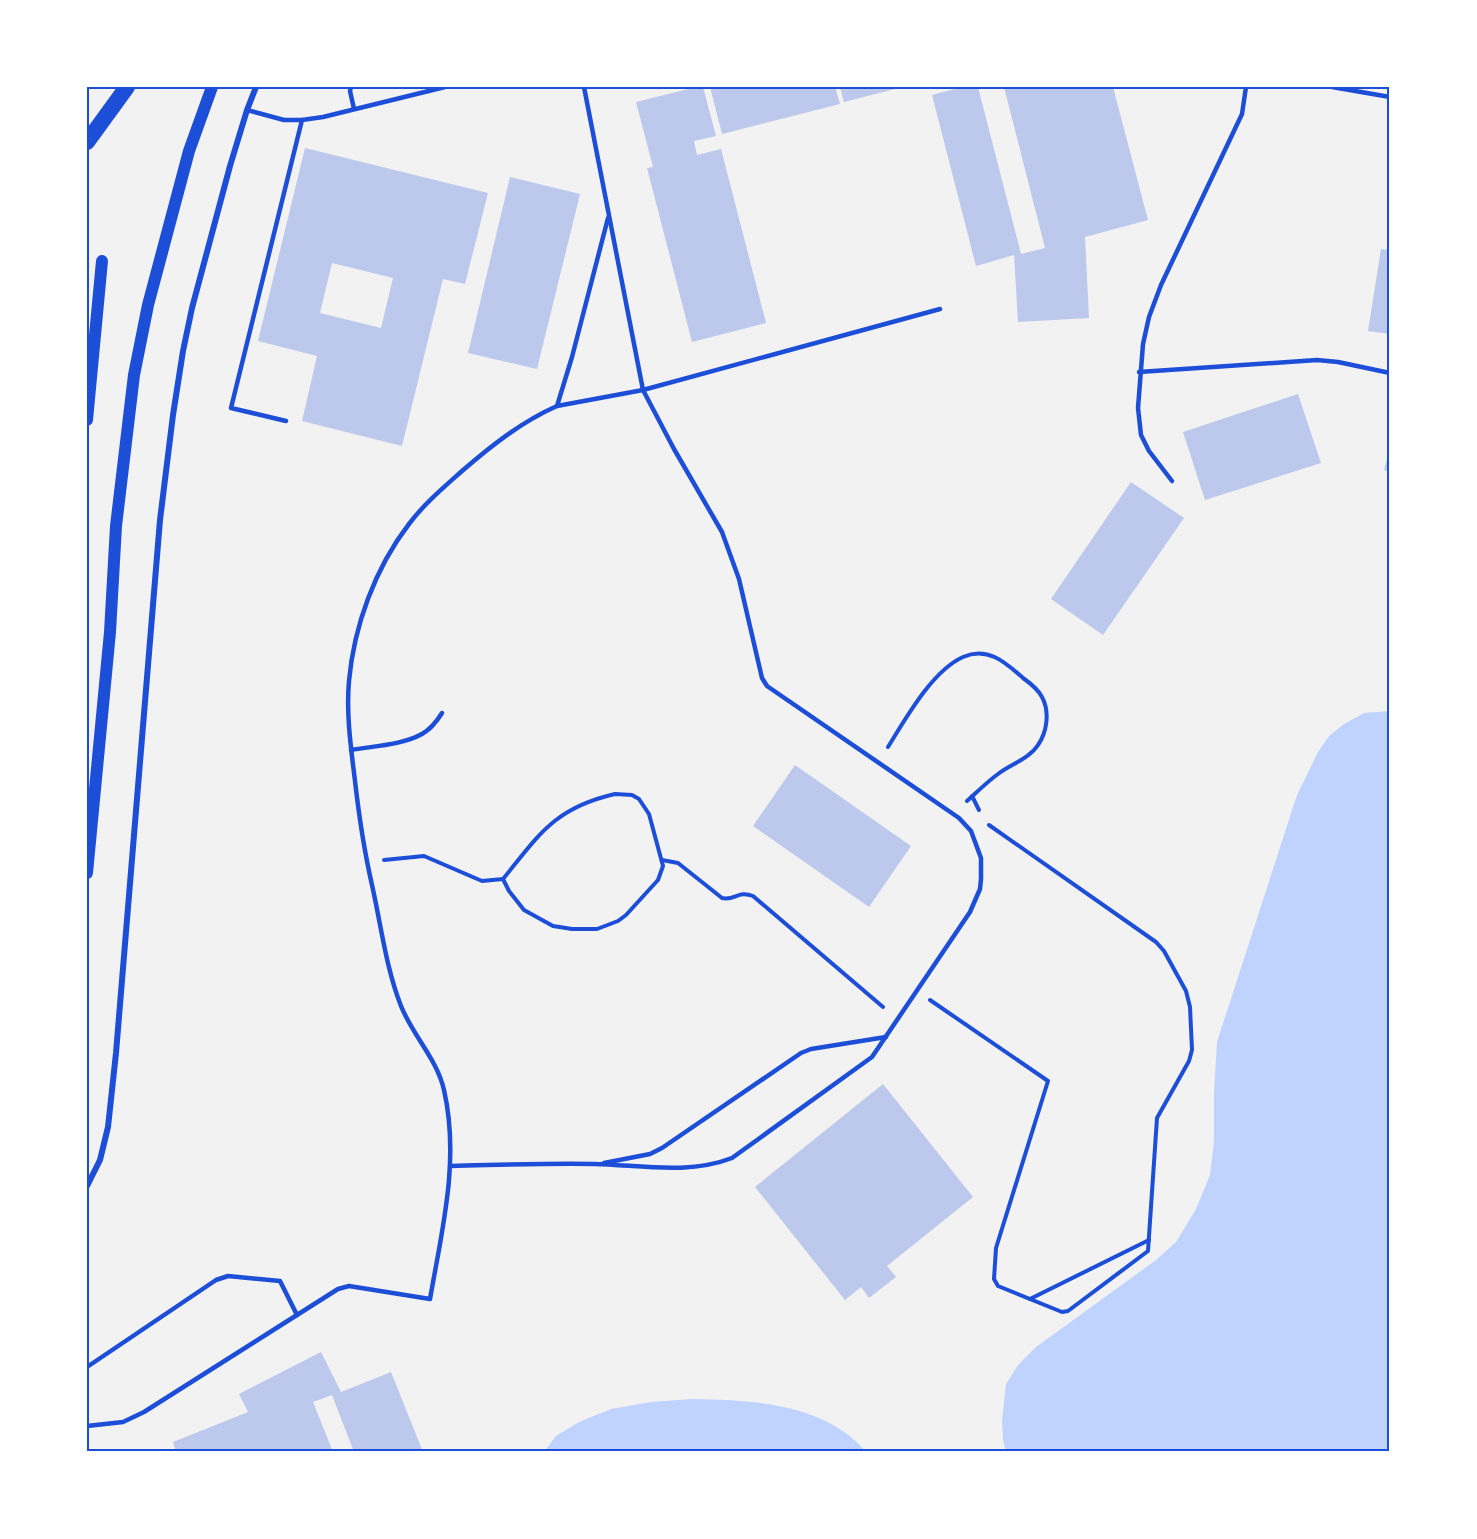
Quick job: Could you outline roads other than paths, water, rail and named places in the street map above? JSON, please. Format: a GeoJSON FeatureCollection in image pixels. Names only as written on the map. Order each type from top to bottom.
{"type":"FeatureCollection","features":[{"type":"Feature","properties":{"kind":"highway"},"geometry":{"type":"LineString","coordinates":[[87,142],[128,87]]}},
{"type":"Feature","properties":{"kind":"main road"},"geometry":{"type":"LineString","coordinates":[[87,873],[110,632],[116,526],[134,375],[148,305],[189,151],[212,87]]}},
{"type":"Feature","properties":{"kind":"main road"},"geometry":{"type":"LineString","coordinates":[[87,420],[102,261]]}},
{"type":"Feature","properties":{"kind":"street"},"geometry":{"type":"LineString","coordinates":[[87,1186],[100,1160],[108,1128],[160,520],[181,361],[192,308],[247,110],[256,87]]}},
{"type":"Feature","properties":{"kind":"lane"},"geometry":{"type":"LineString","coordinates":[[351,87],[354,109]]}},
{"type":"Feature","properties":{"kind":"lane"},"geometry":{"type":"LineString","coordinates":[[247,110],[284,120],[302,120],[445,87]]}},
{"type":"Feature","properties":{"kind":"lane"},"geometry":{"type":"LineString","coordinates":[[451,1166],[596,1164],[653,1168],[710,1165],[732,1158],[873,1057],[970,912],[978,895],[981,879],[981,858],[971,831],[953,814],[767,686],[762,678],[739,579],[722,532],[643,390],[584,87]]}},
{"type":"Feature","properties":{"kind":"lane"},"geometry":{"type":"LineString","coordinates":[[1172,481],[1149,451],[1141,435],[1138,408],[1139,372],[1143,344],[1149,317],[1161,285],[1242,114],[1246,87]]}},
{"type":"Feature","properties":{"kind":"lane"},"geometry":{"type":"LineString","coordinates":[[1332,87],[1390,97]]}},
{"type":"Feature","properties":{"kind":"lane"},"geometry":{"type":"LineString","coordinates":[[286,421],[231,408],[302,120]]}},
{"type":"Feature","properties":{"kind":"lane"},"geometry":{"type":"LineString","coordinates":[[556,406],[572,357],[608,215]]}},
{"type":"Feature","properties":{"kind":"lane"},"geometry":{"type":"LineString","coordinates":[[87,1426],[123,1422],[144,1412],[338,1289],[349,1286],[430,1299],[450,1187],[450,1124],[444,1089],[434,1062],[401,1007],[392,975],[363,846],[351,750],[349,683],[352,655],[363,615],[391,550],[409,523],[432,496],[498,440],[556,406],[643,390],[940,309]]}},
{"type":"Feature","properties":{"kind":"lane"},"geometry":{"type":"LineString","coordinates":[[1139,372],[1317,360],[1390,373]]}},
{"type":"Feature","properties":{"kind":"lane"},"geometry":{"type":"LineString","coordinates":[[351,750],[396,742],[423,734],[433,726],[442,713]]}},
{"type":"Feature","properties":{"kind":"lane"},"geometry":{"type":"LineString","coordinates":[[596,1164],[650,1154],[801,1053],[811,1049],[886,1037]]}},
{"type":"Feature","properties":{"kind":"lane"},"geometry":{"type":"LineString","coordinates":[[87,1367],[216,1280],[228,1276],[280,1281],[297,1315]]}},
{"type":"Feature","properties":{"kind":"water"},"geometry":{"type":"Polygon","coordinates":[[[1390,711],[1390,1452],[1006,1452],[1002,1421],[1006,1384],[1018,1365],[1036,1347],[1156,1260],[1176,1242],[1196,1209],[1210,1175],[1214,1141],[1217,1042],[1297,795],[1318,752],[1329,736],[1364,713],[1390,711]]]}},
{"type":"Feature","properties":{"kind":"water"},"geometry":{"type":"Polygon","coordinates":[[[692,1399],[762,1403],[808,1414],[830,1423],[866,1452],[544,1452],[556,1436],[579,1422],[611,1409],[651,1402],[692,1399]]]}}]}
